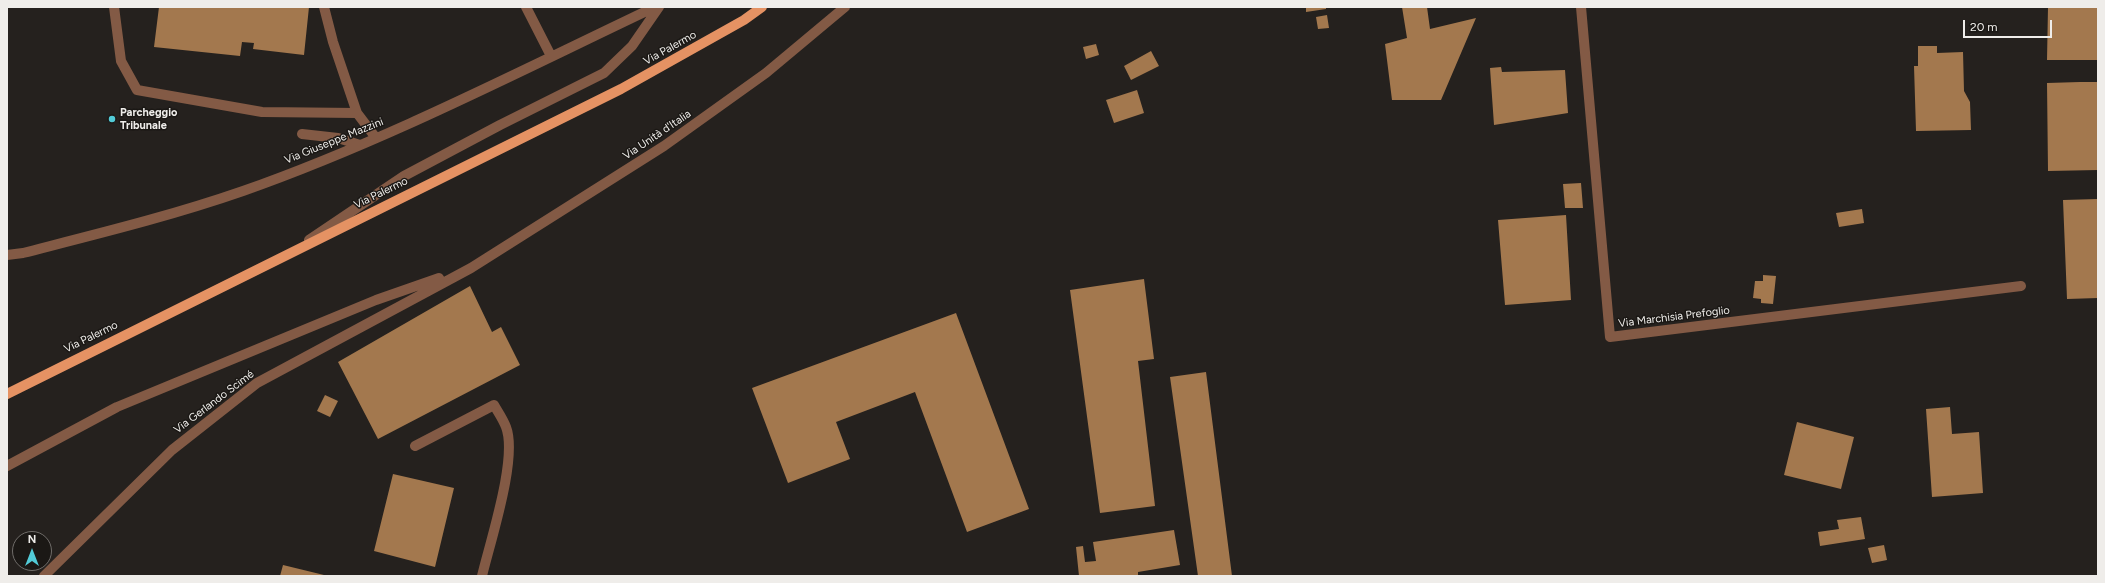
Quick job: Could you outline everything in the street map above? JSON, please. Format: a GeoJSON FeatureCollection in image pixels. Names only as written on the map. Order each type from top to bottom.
{"type":"FeatureCollection","features":[{"type":"Feature","properties":{"kind":"main road","name":"Via Palermo"},"geometry":{"type":"LineString","coordinates":[[7,394],[43,374],[621,89],[744,20],[762,7]]}},
{"type":"Feature","properties":{"kind":"main road"},"geometry":{"type":"LineString","coordinates":[[7,388],[43,374]]}},
{"type":"Feature","properties":{"kind":"street"},"geometry":{"type":"LineString","coordinates":[[114,7],[121,61],[137,90],[262,112],[356,113]]}},
{"type":"Feature","properties":{"kind":"street"},"geometry":{"type":"LineString","coordinates":[[324,7],[333,42],[356,113],[376,138]]}},
{"type":"Feature","properties":{"kind":"street"},"geometry":{"type":"LineString","coordinates":[[526,7],[551,56]]}},
{"type":"Feature","properties":{"kind":"street","name":"Via Giuseppe Mazzini"},"geometry":{"type":"LineString","coordinates":[[7,255],[23,253],[155,218],[243,191],[376,138],[656,7]]}},
{"type":"Feature","properties":{"kind":"street"},"geometry":{"type":"LineString","coordinates":[[299,247],[404,176],[500,125],[604,73],[632,46],[659,7]]}},
{"type":"Feature","properties":{"kind":"street","name":"Via Unità d'Italia"},"geometry":{"type":"LineString","coordinates":[[471,268],[664,146],[766,73],[845,7]]}},
{"type":"Feature","properties":{"kind":"street","name":"Via Marchisia Prefoglio"},"geometry":{"type":"LineString","coordinates":[[1581,7],[1610,337],[2022,286]]}},
{"type":"Feature","properties":{"kind":"street"},"geometry":{"type":"LineString","coordinates":[[302,134],[338,138],[360,145]]}},
{"type":"Feature","properties":{"kind":"street"},"geometry":{"type":"LineString","coordinates":[[7,466],[117,406],[376,300],[471,268]]}},
{"type":"Feature","properties":{"kind":"street","name":"Via Gerlando Scimé"},"geometry":{"type":"LineString","coordinates":[[44,576],[172,450],[257,383],[471,268]]}},
{"type":"Feature","properties":{"kind":"street"},"geometry":{"type":"LineString","coordinates":[[415,446],[494,405],[506,427],[509,449],[506,476],[482,576]]}},
{"type":"Feature","properties":{"kind":"building"},"geometry":{"type":"Polygon","coordinates":[[[159,7],[309,7],[304,55],[253,49],[254,43],[242,42],[240,56],[154,47],[159,7]]]}},
{"type":"Feature","properties":{"kind":"building"},"geometry":{"type":"Polygon","coordinates":[[[1306,7],[1326,7],[1326,9],[1306,12],[1306,7]]]}},
{"type":"Feature","properties":{"kind":"building"},"geometry":{"type":"Polygon","coordinates":[[[1402,7],[1427,7],[1430,29],[1476,18],[1441,100],[1392,100],[1385,44],[1407,38],[1402,7]]]}},
{"type":"Feature","properties":{"kind":"building"},"geometry":{"type":"Polygon","coordinates":[[[2048,7],[2098,7],[2098,60],[2047,60],[2048,7]]]}},
{"type":"Feature","properties":{"kind":"building"},"geometry":{"type":"Polygon","coordinates":[[[1327,15],[1329,28],[1318,29],[1316,17],[1327,15]]]}},
{"type":"Feature","properties":{"kind":"building"},"geometry":{"type":"Polygon","coordinates":[[[1096,44],[1099,55],[1086,59],[1083,47],[1096,44]]]}},
{"type":"Feature","properties":{"kind":"building"},"geometry":{"type":"Polygon","coordinates":[[[1918,46],[1937,46],[1937,53],[1963,52],[1964,91],[1970,102],[1971,130],[1916,131],[1914,66],[1918,66],[1918,46]]]}},
{"type":"Feature","properties":{"kind":"building"},"geometry":{"type":"Polygon","coordinates":[[[1151,51],[1159,66],[1131,80],[1124,66],[1151,51]]]}},
{"type":"Feature","properties":{"kind":"building"},"geometry":{"type":"Polygon","coordinates":[[[1501,67],[1502,72],[1565,70],[1568,113],[1494,125],[1490,68],[1501,67]]]}},
{"type":"Feature","properties":{"kind":"building"},"geometry":{"type":"Polygon","coordinates":[[[2098,82],[2098,170],[2048,171],[2047,83],[2098,82]]]}},
{"type":"Feature","properties":{"kind":"building"},"geometry":{"type":"Polygon","coordinates":[[[1137,90],[1144,113],[1114,123],[1106,100],[1137,90]]]}},
{"type":"Feature","properties":{"kind":"building"},"geometry":{"type":"Polygon","coordinates":[[[1581,183],[1583,208],[1565,208],[1563,184],[1581,183]]]}},
{"type":"Feature","properties":{"kind":"building"},"geometry":{"type":"Polygon","coordinates":[[[2098,199],[2098,298],[2067,299],[2063,200],[2098,199]]]}},
{"type":"Feature","properties":{"kind":"building"},"geometry":{"type":"Polygon","coordinates":[[[1862,209],[1864,223],[1839,227],[1836,213],[1862,209]]]}},
{"type":"Feature","properties":{"kind":"building"},"geometry":{"type":"Polygon","coordinates":[[[1566,215],[1571,300],[1505,305],[1498,220],[1566,215]]]}},
{"type":"Feature","properties":{"kind":"building"},"geometry":{"type":"Polygon","coordinates":[[[1763,275],[1776,276],[1773,304],[1761,303],[1761,299],[1753,298],[1755,281],[1763,281],[1763,275]]]}},
{"type":"Feature","properties":{"kind":"building"},"geometry":{"type":"Polygon","coordinates":[[[1144,279],[1154,359],[1138,361],[1155,506],[1100,513],[1070,290],[1144,279]]]}},
{"type":"Feature","properties":{"kind":"building"},"geometry":{"type":"Polygon","coordinates":[[[470,286],[492,332],[501,327],[520,365],[378,439],[338,362],[470,286]]]}},
{"type":"Feature","properties":{"kind":"building"},"geometry":{"type":"Polygon","coordinates":[[[956,313],[1029,509],[967,532],[915,392],[836,422],[850,459],[788,483],[752,388],[956,313]]]}},
{"type":"Feature","properties":{"kind":"building"},"geometry":{"type":"Polygon","coordinates":[[[1206,372],[1232,576],[1198,576],[1170,377],[1206,372]]]}},
{"type":"Feature","properties":{"kind":"building"},"geometry":{"type":"Polygon","coordinates":[[[325,395],[338,401],[330,417],[317,411],[325,395]]]}},
{"type":"Feature","properties":{"kind":"building"},"geometry":{"type":"Polygon","coordinates":[[[1950,407],[1952,434],[1979,432],[1983,493],[1932,497],[1926,409],[1950,407]]]}},
{"type":"Feature","properties":{"kind":"building"},"geometry":{"type":"Polygon","coordinates":[[[1797,422],[1854,437],[1841,489],[1784,475],[1797,422]]]}},
{"type":"Feature","properties":{"kind":"building"},"geometry":{"type":"Polygon","coordinates":[[[393,474],[454,488],[435,567],[374,551],[393,474]]]}},
{"type":"Feature","properties":{"kind":"building"},"geometry":{"type":"Polygon","coordinates":[[[1861,517],[1865,539],[1820,546],[1818,532],[1839,529],[1837,520],[1861,517]]]}},
{"type":"Feature","properties":{"kind":"building"},"geometry":{"type":"Polygon","coordinates":[[[1174,530],[1180,565],[1138,572],[1138,576],[1079,576],[1076,547],[1083,546],[1085,562],[1096,561],[1093,542],[1174,530]]]}},
{"type":"Feature","properties":{"kind":"building"},"geometry":{"type":"Polygon","coordinates":[[[1884,545],[1887,560],[1872,563],[1868,548],[1884,545]]]}},
{"type":"Feature","properties":{"kind":"building"},"geometry":{"type":"Polygon","coordinates":[[[283,565],[324,575],[324,576],[280,576],[283,565]]]}},
{"type":"Feature","properties":{"kind":"place","name":"Parcheggio Tribunale"},"geometry":{"type":"Point","coordinates":[112,119]}}]}
